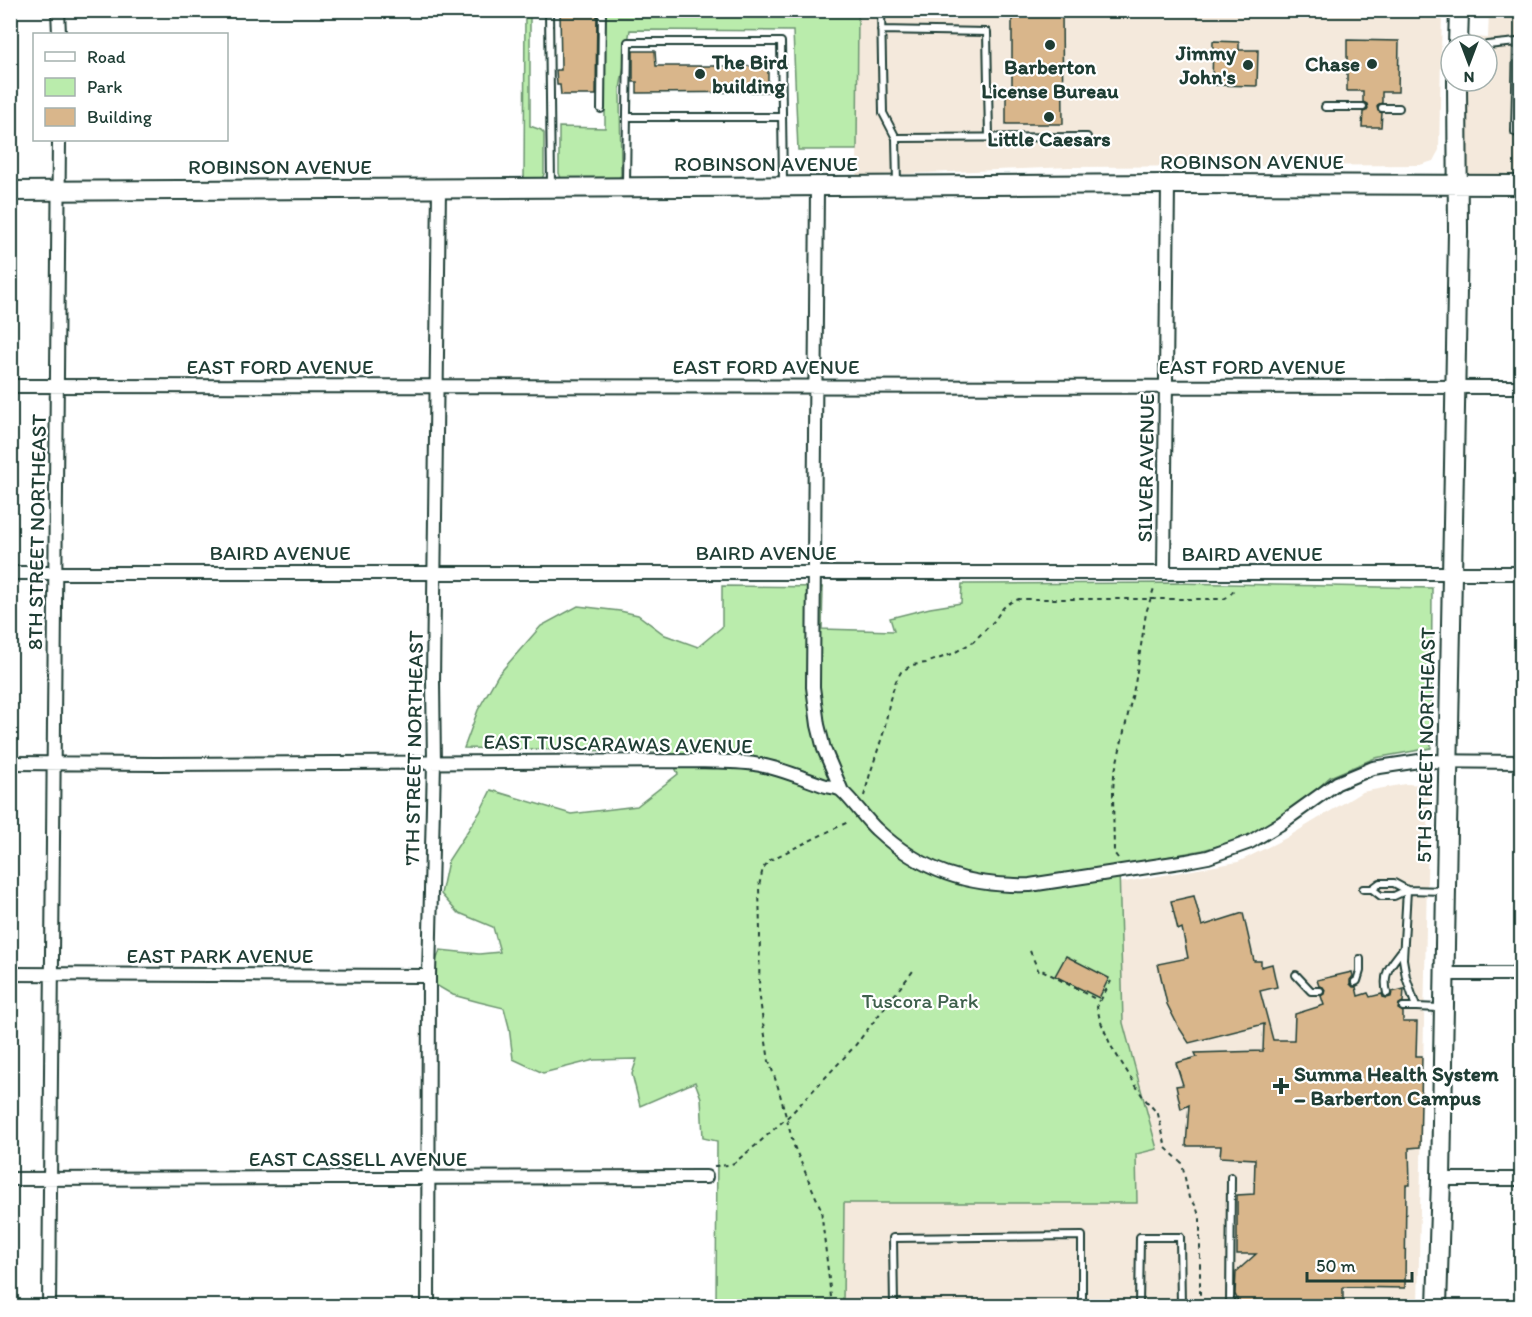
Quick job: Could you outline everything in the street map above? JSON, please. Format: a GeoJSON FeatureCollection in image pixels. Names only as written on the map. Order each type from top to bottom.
{"type":"FeatureCollection","features":[{"type":"Feature","properties":{"kind":"main road"},"geometry":{"type":"LineString","coordinates":[[1458,33],[1459,10]]}},
{"type":"Feature","properties":{"kind":"main road","name":"5TH STREET NORTHEAST"},"geometry":{"type":"LineString","coordinates":[[1437,1306],[1442,1179],[1458,231],[1457,93]]}},
{"type":"Feature","properties":{"kind":"main road","name":"ROBINSON AVENUE"},"geometry":{"type":"LineString","coordinates":[[10,190],[1168,184],[1521,186]]}},
{"type":"Feature","properties":{"kind":"street"},"geometry":{"type":"LineString","coordinates":[[58,10],[59,33]]}},
{"type":"Feature","properties":{"kind":"street","name":"8TH STREET NORTHEAST"},"geometry":{"type":"LineString","coordinates":[[49,1306],[59,141]]}},
{"type":"Feature","properties":{"kind":"street","name":"SILVER AVENUE"},"geometry":{"type":"LineString","coordinates":[[1160,573],[1166,387],[1168,184]]}},
{"type":"Feature","properties":{"kind":"street"},"geometry":{"type":"LineString","coordinates":[[818,187],[813,687],[824,749],[840,789],[876,830],[906,854],[928,867],[983,884],[1030,885],[1208,857],[1250,842],[1280,824],[1337,783],[1373,768],[1419,761],[1521,762]]}},
{"type":"Feature","properties":{"kind":"street","name":"7TH STREET NORTHEAST"},"geometry":{"type":"LineString","coordinates":[[428,1306],[429,976],[434,763],[439,189]]}},
{"type":"Feature","properties":{"kind":"street","name":"EAST FORD AVENUE"},"geometry":{"type":"LineString","coordinates":[[10,386],[1521,387]]}},
{"type":"Feature","properties":{"kind":"street","name":"BAIRD AVENUE"},"geometry":{"type":"LineString","coordinates":[[10,573],[1521,573]]}},
{"type":"Feature","properties":{"kind":"street","name":"EAST TUSCARAWAS AVENUE"},"geometry":{"type":"LineString","coordinates":[[10,763],[730,762],[759,765],[796,774],[840,789]]}},
{"type":"Feature","properties":{"kind":"street","name":"EAST PARK AVENUE"},"geometry":{"type":"LineString","coordinates":[[10,974],[429,976]]}},
{"type":"Feature","properties":{"kind":"street"},"geometry":{"type":"LineString","coordinates":[[1444,974],[1521,974]]}},
{"type":"Feature","properties":{"kind":"street","name":"EAST CASSELL AVENUE"},"geometry":{"type":"LineString","coordinates":[[10,1179],[429,1178],[707,1172]]}},
{"type":"Feature","properties":{"kind":"street"},"geometry":{"type":"LineString","coordinates":[[1442,1179],[1521,1179]]}},
{"type":"Feature","properties":{"kind":"lane"},"geometry":{"type":"LineString","coordinates":[[549,10],[551,188]]}},
{"type":"Feature","properties":{"kind":"lane"},"geometry":{"type":"LineString","coordinates":[[601,109],[602,10]]}},
{"type":"Feature","properties":{"kind":"lane"},"geometry":{"type":"LineString","coordinates":[[881,10],[883,113],[896,138],[897,186]]}},
{"type":"Feature","properties":{"kind":"lane"},"geometry":{"type":"LineString","coordinates":[[881,30],[987,32],[989,137]]}},
{"type":"Feature","properties":{"kind":"lane"},"geometry":{"type":"LineString","coordinates":[[626,187],[628,42],[781,42],[783,187]]}},
{"type":"Feature","properties":{"kind":"lane"},"geometry":{"type":"LineString","coordinates":[[1499,44],[1519,42],[1515,132],[1521,136]]}},
{"type":"Feature","properties":{"kind":"lane"},"geometry":{"type":"LineString","coordinates":[[1325,107],[1363,107]]}},
{"type":"Feature","properties":{"kind":"lane"},"geometry":{"type":"LineString","coordinates":[[1382,108],[1399,108]]}},
{"type":"Feature","properties":{"kind":"lane"},"geometry":{"type":"LineString","coordinates":[[627,117],[782,117]]}},
{"type":"Feature","properties":{"kind":"lane"},"geometry":{"type":"LineString","coordinates":[[896,138],[1087,137]]}},
{"type":"Feature","properties":{"kind":"lane"},"geometry":{"type":"LineString","coordinates":[[1363,889],[1372,889],[1380,883],[1387,883],[1407,890],[1446,891]]}},
{"type":"Feature","properties":{"kind":"lane"},"geometry":{"type":"LineString","coordinates":[[1372,889],[1381,896],[1394,896],[1407,890]]}},
{"type":"Feature","properties":{"kind":"lane"},"geometry":{"type":"LineString","coordinates":[[1407,890],[1403,959],[1406,977],[1416,1007]]}},
{"type":"Feature","properties":{"kind":"lane"},"geometry":{"type":"LineString","coordinates":[[1387,993],[1384,981],[1389,968],[1403,948]]}},
{"type":"Feature","properties":{"kind":"lane"},"geometry":{"type":"LineString","coordinates":[[1354,982],[1359,979],[1360,959]]}},
{"type":"Feature","properties":{"kind":"lane"},"geometry":{"type":"LineString","coordinates":[[1296,975],[1311,991],[1320,991]]}},
{"type":"Feature","properties":{"kind":"lane"},"geometry":{"type":"LineString","coordinates":[[1403,1007],[1444,1009]]}},
{"type":"Feature","properties":{"kind":"lane"},"geometry":{"type":"LineString","coordinates":[[1230,1306],[1231,1177]]}},
{"type":"Feature","properties":{"kind":"lane"},"geometry":{"type":"LineString","coordinates":[[894,1306],[893,1238],[1082,1236],[1082,1306]]}},
{"type":"Feature","properties":{"kind":"lane"},"geometry":{"type":"LineString","coordinates":[[1139,1306],[1140,1237],[1180,1237],[1181,1306]]}},
{"type":"Feature","properties":{"kind":"path"},"geometry":{"type":"LineString","coordinates":[[1125,871],[1122,861],[1114,853],[1114,775],[1135,684],[1146,613],[1160,573]]}},
{"type":"Feature","properties":{"kind":"path"},"geometry":{"type":"LineString","coordinates":[[832,1306],[821,1209],[794,1146],[769,1061],[763,1023],[759,990],[759,886],[763,868],[770,860],[862,815],[863,800],[884,731],[890,699],[901,672],[912,665],[952,654],[973,642],[1011,602],[1019,599],[1224,599],[1234,591],[1237,573]]}},
{"type":"Feature","properties":{"kind":"path"},"geometry":{"type":"LineString","coordinates":[[1030,951],[1039,972],[1042,970],[1099,1001]]}},
{"type":"Feature","properties":{"kind":"path"},"geometry":{"type":"LineString","coordinates":[[707,1172],[734,1163],[786,1118],[854,1047],[913,971]]}},
{"type":"Feature","properties":{"kind":"path"},"geometry":{"type":"LineString","coordinates":[[1111,981],[1099,1001],[1097,1011],[1111,1046],[1143,1097],[1158,1114],[1166,1148],[1182,1163],[1189,1198],[1195,1202],[1200,1219],[1200,1306]]}},
{"type":"Feature","properties":{"kind":"shaded area"},"geometry":{"type":"Polygon","coordinates":[[[858,11],[1442,11],[1442,33],[1439,33],[1439,150],[1433,161],[1420,165],[1069,167],[857,176],[858,11]]]}},
{"type":"Feature","properties":{"kind":"shaded area"},"geometry":{"type":"Polygon","coordinates":[[[1489,11],[1521,11],[1521,185],[1457,185],[1457,93],[1499,93],[1499,33],[1488,33],[1489,11]]]}},
{"type":"Feature","properties":{"kind":"shaded area","name":"Summa Health System – Barberton Campus"},"geometry":{"type":"Polygon","coordinates":[[[1405,784],[1429,785],[1418,1306],[843,1306],[844,1203],[1136,1203],[1136,1154],[1157,1148],[1123,1023],[1119,883],[1238,862],[1286,838],[1362,792],[1405,784]]]}},
{"type":"Feature","properties":{"kind":"green space"},"geometry":{"type":"Polygon","coordinates":[[[530,10],[530,126],[544,133],[544,174],[541,181],[524,181],[525,11],[530,10]]]}},
{"type":"Feature","properties":{"kind":"green space"},"geometry":{"type":"Polygon","coordinates":[[[603,11],[858,11],[857,150],[798,150],[793,31],[630,30],[620,89],[621,175],[618,180],[562,181],[559,173],[559,127],[605,128],[603,11]]]}},
{"type":"Feature","properties":{"kind":"green space","name":"Tuscora Park"},"geometry":{"type":"Polygon","coordinates":[[[1174,583],[1432,588],[1431,748],[1375,758],[1330,777],[1276,822],[1253,836],[1203,850],[1119,866],[1123,1023],[1157,1149],[1136,1154],[1137,1203],[844,1203],[843,1306],[716,1306],[717,1141],[703,1138],[701,1098],[695,1082],[640,1106],[632,1074],[637,1059],[594,1060],[543,1073],[513,1059],[504,1008],[453,995],[429,981],[440,950],[479,954],[500,952],[493,927],[457,912],[441,894],[448,861],[480,812],[491,790],[571,814],[637,806],[678,774],[668,752],[464,748],[478,710],[498,675],[541,626],[578,606],[638,615],[665,635],[698,647],[722,627],[722,586],[823,587],[822,629],[894,631],[890,618],[961,603],[962,584],[1174,583]]]}},
{"type":"Feature","properties":{"kind":"building"},"geometry":{"type":"Polygon","coordinates":[[[560,10],[597,10],[596,95],[561,95],[560,85],[557,85],[556,70],[561,70],[560,10]]]}},
{"type":"Feature","properties":{"kind":"building"},"geometry":{"type":"Polygon","coordinates":[[[1012,10],[1062,10],[1063,124],[1006,124],[1006,92],[1012,92],[1012,10]]]}},
{"type":"Feature","properties":{"kind":"building"},"geometry":{"type":"Polygon","coordinates":[[[1347,40],[1399,41],[1398,92],[1382,92],[1382,103],[1377,107],[1382,113],[1381,127],[1362,127],[1363,112],[1368,108],[1363,102],[1363,91],[1347,91],[1347,40]]]}},
{"type":"Feature","properties":{"kind":"building"},"geometry":{"type":"Polygon","coordinates":[[[1213,41],[1239,42],[1239,50],[1258,50],[1257,86],[1212,85],[1213,41]]]}},
{"type":"Feature","properties":{"kind":"building","name":"The Bird building"},"geometry":{"type":"Polygon","coordinates":[[[633,51],[655,51],[656,66],[768,66],[768,92],[637,93],[637,82],[633,82],[633,51]]]}},
{"type":"Feature","properties":{"kind":"building"},"geometry":{"type":"Polygon","coordinates":[[[1194,896],[1202,926],[1243,913],[1254,961],[1261,961],[1261,967],[1272,964],[1277,987],[1260,991],[1273,1040],[1294,1040],[1295,1014],[1324,1005],[1321,996],[1325,990],[1319,986],[1317,980],[1352,972],[1350,984],[1356,987],[1358,996],[1368,993],[1370,997],[1382,994],[1387,998],[1391,997],[1392,992],[1404,989],[1403,1002],[1399,1004],[1398,1009],[1403,1012],[1403,1022],[1417,1022],[1416,1056],[1422,1056],[1420,1147],[1409,1148],[1410,1185],[1406,1185],[1405,1288],[1343,1287],[1343,1306],[1240,1306],[1235,1294],[1236,1272],[1256,1254],[1237,1254],[1237,1195],[1254,1194],[1255,1159],[1220,1157],[1221,1146],[1186,1146],[1189,1105],[1181,1109],[1176,1086],[1183,1085],[1176,1063],[1197,1057],[1195,1053],[1263,1051],[1264,1024],[1189,1043],[1178,1026],[1167,1004],[1158,964],[1188,958],[1182,928],[1178,930],[1171,901],[1194,896]]]}},
{"type":"Feature","properties":{"kind":"building"},"geometry":{"type":"Polygon","coordinates":[[[1066,956],[1109,978],[1099,998],[1055,976],[1066,956]]]}},
{"type":"Feature","properties":{"kind":"place","name":"Barberton License Bureau"},"geometry":{"type":"Point","coordinates":[1050,45]}},
{"type":"Feature","properties":{"kind":"place","name":"Chase"},"geometry":{"type":"Point","coordinates":[1372,64]}},
{"type":"Feature","properties":{"kind":"place","name":"Jimmy John's"},"geometry":{"type":"Point","coordinates":[1248,65]}},
{"type":"Feature","properties":{"kind":"place","name":"The Bird building"},"geometry":{"type":"Point","coordinates":[700,74]}},
{"type":"Feature","properties":{"kind":"place","name":"Little Caesars"},"geometry":{"type":"Point","coordinates":[1049,117]}},
{"type":"Feature","properties":{"kind":"place","name":"Summa Health System – Barberton Campus"},"geometry":{"type":"Point","coordinates":[1281,1086]}}]}
